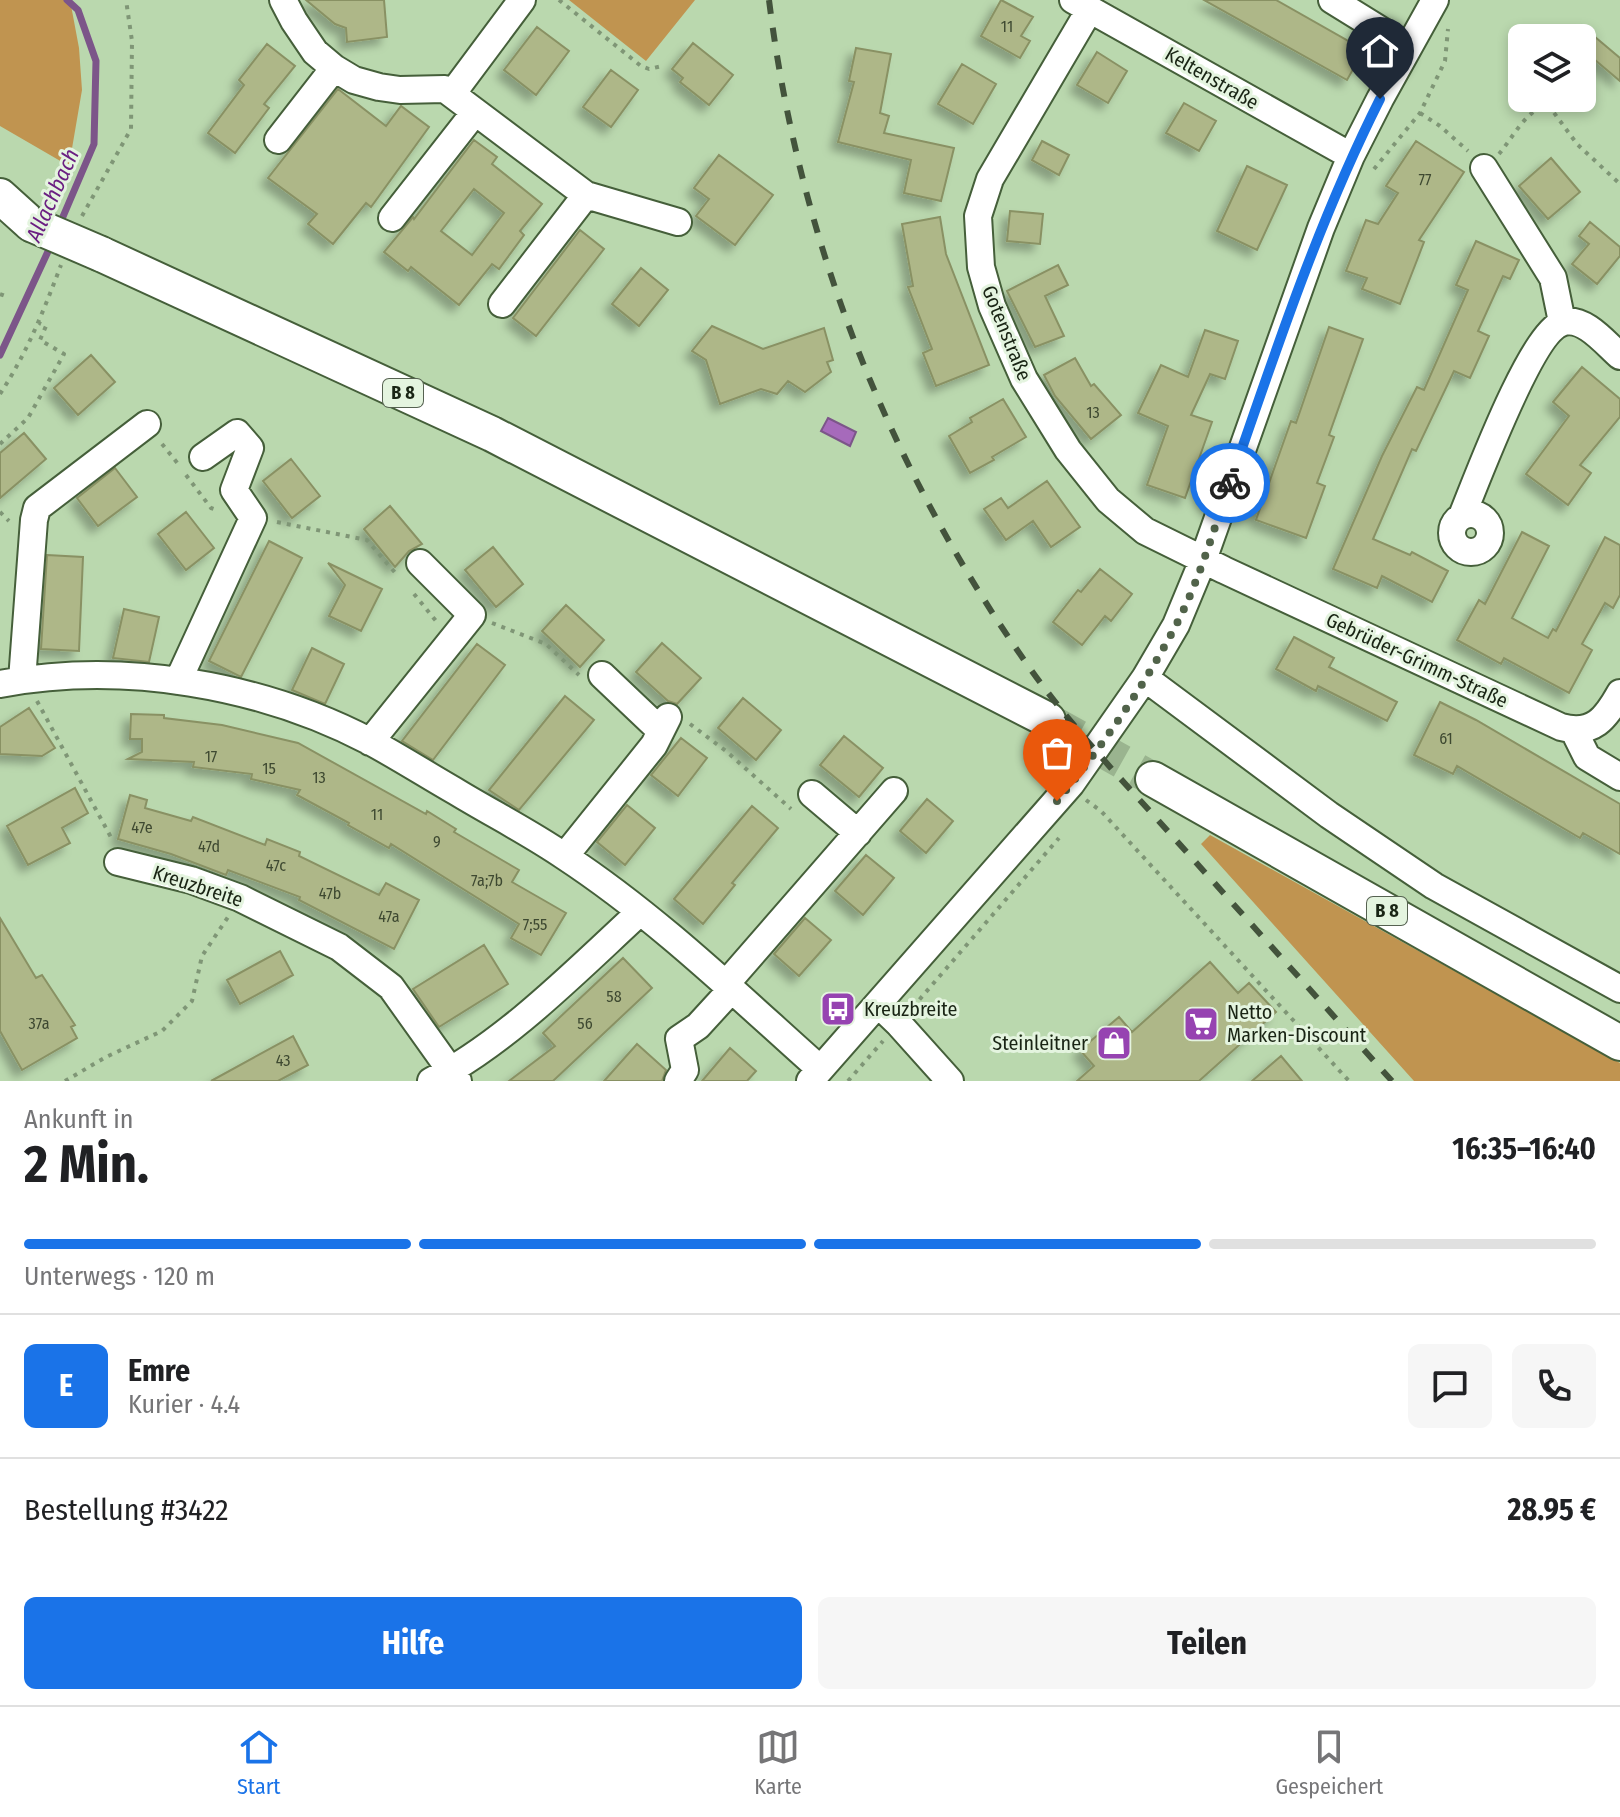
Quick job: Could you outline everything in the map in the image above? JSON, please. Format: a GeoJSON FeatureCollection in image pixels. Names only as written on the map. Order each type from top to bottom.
{"type":"FeatureCollection","features":[{"type":"Feature","properties":{"kind":"main road"},"geometry":{"type":"LineString","coordinates":[[0,196],[15,217]]}},
{"type":"Feature","properties":{"kind":"main road","name":"B 8"},"geometry":{"type":"LineString","coordinates":[[15,217],[492,434],[1048,720]]}},
{"type":"Feature","properties":{"kind":"main road","name":"B 8"},"geometry":{"type":"LineString","coordinates":[[1153,779],[1620,1043]]}},
{"type":"Feature","properties":{"kind":"street"},"geometry":{"type":"LineString","coordinates":[[283,0],[315,52],[354,80],[400,90],[445,89],[586,195],[678,222]]}},
{"type":"Feature","properties":{"kind":"street"},"geometry":{"type":"LineString","coordinates":[[452,94],[522,0]]}},
{"type":"Feature","properties":{"kind":"street"},"geometry":{"type":"LineString","coordinates":[[1332,0],[1408,47]]}},
{"type":"Feature","properties":{"kind":"street"},"geometry":{"type":"LineString","coordinates":[[147,424],[37,508],[19,681],[101,675],[178,681],[253,697],[303,713],[370,742],[565,856],[640,912],[728,987],[815,1075],[1071,784],[1145,678],[1176,625],[1203,560],[1289,313],[1351,156],[1435,0]]}},
{"type":"Feature","properties":{"kind":"street","name":"Keltenstraße"},"geometry":{"type":"LineString","coordinates":[[1081,5],[1351,156]]}},
{"type":"Feature","properties":{"kind":"street","name":"Gotenstraße"},"geometry":{"type":"LineString","coordinates":[[1081,5],[990,179],[978,216],[981,267],[992,306],[1024,379],[1068,450],[1108,500],[1126,516],[1145,531],[1203,560]]}},
{"type":"Feature","properties":{"kind":"street"},"geometry":{"type":"LineString","coordinates":[[278,140],[334,68]]}},
{"type":"Feature","properties":{"kind":"street"},"geometry":{"type":"LineString","coordinates":[[392,218],[475,112]]}},
{"type":"Feature","properties":{"kind":"street"},"geometry":{"type":"LineString","coordinates":[[1484,168],[1553,278],[1562,322]]}},
{"type":"Feature","properties":{"kind":"street"},"geometry":{"type":"LineString","coordinates":[[502,304],[586,195]]}},
{"type":"Feature","properties":{"kind":"street"},"geometry":{"type":"LineString","coordinates":[[1489,452],[1489,528],[1486,521],[1476,515],[1462,516],[1489,452],[1523,374],[1550,330],[1562,322],[1586,326],[1620,356]]}},
{"type":"Feature","properties":{"kind":"street"},"geometry":{"type":"LineString","coordinates":[[178,681],[253,518],[234,490],[250,448],[237,433],[203,457]]}},
{"type":"Feature","properties":{"kind":"street","name":"Gebrüder-Grimm-Straße"},"geometry":{"type":"LineString","coordinates":[[1203,560],[1574,731]]}},
{"type":"Feature","properties":{"kind":"street"},"geometry":{"type":"LineString","coordinates":[[370,742],[472,615],[420,563]]}},
{"type":"Feature","properties":{"kind":"street"},"geometry":{"type":"LineString","coordinates":[[1145,678],[1329,815],[1421,877],[1620,989]]}},
{"type":"Feature","properties":{"kind":"street"},"geometry":{"type":"LineString","coordinates":[[565,856],[654,745],[664,724],[596,680]]}},
{"type":"Feature","properties":{"kind":"street"},"geometry":{"type":"LineString","coordinates":[[1620,693],[1610,711],[1599,722],[1587,729],[1574,731],[1587,757],[1620,777]]}},
{"type":"Feature","properties":{"kind":"street"},"geometry":{"type":"LineString","coordinates":[[678,1081],[685,1070],[679,1039],[698,1026],[894,791]]}},
{"type":"Feature","properties":{"kind":"street"},"geometry":{"type":"LineString","coordinates":[[804,803],[858,833]]}},
{"type":"Feature","properties":{"kind":"street","name":"Kreuzbreite"},"geometry":{"type":"LineString","coordinates":[[118,862],[191,880],[240,898],[339,947],[391,987],[446,1078],[531,1011],[640,912]]}},
{"type":"Feature","properties":{"kind":"street"},"geometry":{"type":"LineString","coordinates":[[878,1004],[950,1081]]}},
{"type":"Feature","properties":{"kind":"path"},"geometry":{"type":"LineString","coordinates":[[78,225],[131,129],[132,41],[126,0]]}},
{"type":"Feature","properties":{"kind":"path"},"geometry":{"type":"LineString","coordinates":[[559,0],[641,66],[649,69],[662,66]]}},
{"type":"Feature","properties":{"kind":"path"},"geometry":{"type":"LineString","coordinates":[[1420,113],[1459,142],[1484,168],[1532,113],[1541,106],[1549,106],[1577,144],[1620,184]]}},
{"type":"Feature","properties":{"kind":"path"},"geometry":{"type":"LineString","coordinates":[[0,394],[23,357],[62,264]]}},
{"type":"Feature","properties":{"kind":"path"},"geometry":{"type":"LineString","coordinates":[[0,294],[8,297]]}},
{"type":"Feature","properties":{"kind":"path"},"geometry":{"type":"LineString","coordinates":[[0,444],[28,418],[64,354],[40,340],[46,326],[39,323]]}},
{"type":"Feature","properties":{"kind":"path"},"geometry":{"type":"LineString","coordinates":[[147,424],[211,508],[367,540],[451,638]]}},
{"type":"Feature","properties":{"kind":"path"},"geometry":{"type":"LineString","coordinates":[[472,615],[546,644],[596,680]]}},
{"type":"Feature","properties":{"kind":"path"},"geometry":{"type":"LineString","coordinates":[[19,681],[35,695],[111,835],[118,862]]}},
{"type":"Feature","properties":{"kind":"path"},"geometry":{"type":"LineString","coordinates":[[664,724],[683,719],[804,803]]}},
{"type":"Feature","properties":{"kind":"path"},"geometry":{"type":"LineString","coordinates":[[1101,811],[1349,1081]]}},
{"type":"Feature","properties":{"kind":"path"},"geometry":{"type":"LineString","coordinates":[[65,1081],[106,1057],[162,1031],[192,1001],[202,956],[240,898]]}},
{"type":"Feature","properties":{"kind":"shaded area"},"geometry":{"type":"Polygon","coordinates":[[[0,0],[70,0],[79,48],[82,90],[69,166],[0,126],[0,0]]]}},
{"type":"Feature","properties":{"kind":"shaded area"},"geometry":{"type":"Polygon","coordinates":[[[569,0],[695,0],[646,61],[569,0]]]}},
{"type":"Feature","properties":{"kind":"shaded area"},"geometry":{"type":"Polygon","coordinates":[[[828,418],[856,432],[850,446],[821,431],[828,418]]]}},
{"type":"Feature","properties":{"kind":"shaded area"},"geometry":{"type":"Polygon","coordinates":[[[1210,835],[1620,1063],[1620,1081],[1414,1081],[1201,844],[1210,835]]]}},
{"type":"Feature","properties":{"kind":"building"},"geometry":{"type":"Polygon","coordinates":[[[306,0],[384,0],[387,37],[347,42],[346,28],[335,24],[306,0]]]}},
{"type":"Feature","properties":{"kind":"building"},"geometry":{"type":"Polygon","coordinates":[[[1001,0],[1033,17],[1021,36],[1030,41],[1020,58],[981,36],[1001,0]]]}},
{"type":"Feature","properties":{"kind":"building"},"geometry":{"type":"Polygon","coordinates":[[[1204,0],[1276,0],[1364,50],[1347,80],[1204,0]]]}},
{"type":"Feature","properties":{"kind":"building"},"geometry":{"type":"Polygon","coordinates":[[[537,27],[569,51],[536,95],[504,70],[537,27]]]}},
{"type":"Feature","properties":{"kind":"building"},"geometry":{"type":"Polygon","coordinates":[[[1596,38],[1620,58],[1620,81],[1596,61],[1596,38]]]}},
{"type":"Feature","properties":{"kind":"building"},"geometry":{"type":"Polygon","coordinates":[[[693,43],[733,75],[709,105],[680,82],[683,78],[672,69],[693,43]]]}},
{"type":"Feature","properties":{"kind":"building"},"geometry":{"type":"Polygon","coordinates":[[[267,44],[295,66],[264,104],[269,108],[235,153],[208,133],[244,85],[239,80],[267,44]]]}},
{"type":"Feature","properties":{"kind":"building"},"geometry":{"type":"Polygon","coordinates":[[[856,48],[891,54],[880,113],[889,116],[884,133],[954,148],[941,201],[904,193],[911,160],[838,142],[854,82],[849,81],[856,48]]]}},
{"type":"Feature","properties":{"kind":"building"},"geometry":{"type":"Polygon","coordinates":[[[1097,52],[1127,71],[1108,103],[1077,85],[1097,52]]]}},
{"type":"Feature","properties":{"kind":"building"},"geometry":{"type":"Polygon","coordinates":[[[962,64],[996,84],[973,124],[938,104],[962,64]]]}},
{"type":"Feature","properties":{"kind":"building"},"geometry":{"type":"Polygon","coordinates":[[[611,70],[638,90],[611,127],[583,107],[611,70]]]}},
{"type":"Feature","properties":{"kind":"building"},"geometry":{"type":"Polygon","coordinates":[[[338,89],[386,126],[401,106],[429,127],[371,207],[366,203],[333,244],[308,224],[317,214],[268,178],[338,89]]]}},
{"type":"Feature","properties":{"kind":"building"},"geometry":{"type":"Polygon","coordinates":[[[1184,103],[1216,121],[1199,151],[1166,133],[1184,103]]]}},
{"type":"Feature","properties":{"kind":"building"},"geometry":{"type":"Polygon","coordinates":[[[474,140],[497,157],[492,164],[542,204],[520,231],[524,235],[499,269],[492,264],[459,305],[411,267],[408,271],[384,252],[414,219],[474,140]],[[474,189],[441,231],[472,255],[504,213],[474,189]]]}},
{"type":"Feature","properties":{"kind":"building"},"geometry":{"type":"Polygon","coordinates":[[[1042,141],[1069,155],[1059,175],[1032,160],[1042,141]]]}},
{"type":"Feature","properties":{"kind":"building"},"geometry":{"type":"Polygon","coordinates":[[[1416,141],[1464,172],[1419,240],[1424,242],[1400,304],[1362,289],[1367,278],[1346,271],[1366,220],[1378,224],[1398,193],[1386,186],[1416,141]]]}},
{"type":"Feature","properties":{"kind":"building"},"geometry":{"type":"Polygon","coordinates":[[[719,155],[773,195],[735,245],[696,216],[709,199],[694,188],[719,155]]]}},
{"type":"Feature","properties":{"kind":"building"},"geometry":{"type":"Polygon","coordinates":[[[1551,158],[1580,192],[1548,219],[1519,186],[1551,158]]]}},
{"type":"Feature","properties":{"kind":"building"},"geometry":{"type":"Polygon","coordinates":[[[1247,166],[1287,185],[1257,250],[1217,231],[1247,166]]]}},
{"type":"Feature","properties":{"kind":"building"},"geometry":{"type":"Polygon","coordinates":[[[1010,211],[1043,214],[1040,244],[1007,241],[1010,211]]]}},
{"type":"Feature","properties":{"kind":"building"},"geometry":{"type":"Polygon","coordinates":[[[940,217],[946,254],[989,365],[936,386],[923,353],[932,349],[908,287],[913,286],[902,224],[940,217]]]}},
{"type":"Feature","properties":{"kind":"building"},"geometry":{"type":"Polygon","coordinates":[[[1590,222],[1620,247],[1620,256],[1597,284],[1572,264],[1589,244],[1579,236],[1590,222]]]}},
{"type":"Feature","properties":{"kind":"building"},"geometry":{"type":"Polygon","coordinates":[[[580,230],[604,249],[536,336],[513,318],[580,230]]]}},
{"type":"Feature","properties":{"kind":"building"},"geometry":{"type":"Polygon","coordinates":[[[1476,241],[1519,260],[1510,279],[1503,276],[1478,331],[1489,336],[1470,378],[1454,371],[1416,451],[1412,449],[1373,539],[1410,555],[1412,552],[1448,571],[1432,602],[1382,576],[1377,588],[1333,569],[1382,456],[1417,387],[1424,390],[1468,290],[1456,285],[1476,241]]]}},
{"type":"Feature","properties":{"kind":"building"},"geometry":{"type":"Polygon","coordinates":[[[1058,265],[1068,285],[1045,296],[1064,336],[1035,347],[1007,291],[1058,265]]]}},
{"type":"Feature","properties":{"kind":"building"},"geometry":{"type":"Polygon","coordinates":[[[641,268],[668,290],[639,326],[612,304],[641,268]]]}},
{"type":"Feature","properties":{"kind":"building"},"geometry":{"type":"Polygon","coordinates":[[[712,326],[763,349],[824,328],[833,360],[827,362],[831,372],[805,392],[788,381],[777,394],[761,389],[720,404],[706,360],[692,351],[712,326]]]}},
{"type":"Feature","properties":{"kind":"building"},"geometry":{"type":"Polygon","coordinates":[[[1329,327],[1363,339],[1329,435],[1334,437],[1317,483],[1325,486],[1306,538],[1256,520],[1291,421],[1296,423],[1329,327]]]}},
{"type":"Feature","properties":{"kind":"building"},"geometry":{"type":"Polygon","coordinates":[[[1205,330],[1238,341],[1225,379],[1210,374],[1191,415],[1212,422],[1185,498],[1147,485],[1168,426],[1138,413],[1161,365],[1188,377],[1205,330]]]}},
{"type":"Feature","properties":{"kind":"building"},"geometry":{"type":"Polygon","coordinates":[[[91,355],[115,382],[78,415],[54,388],[91,355]]]}},
{"type":"Feature","properties":{"kind":"building"},"geometry":{"type":"Polygon","coordinates":[[[1075,358],[1091,386],[1094,384],[1121,415],[1091,439],[1055,396],[1044,375],[1075,358]]]}},
{"type":"Feature","properties":{"kind":"building"},"geometry":{"type":"Polygon","coordinates":[[[1582,367],[1620,399],[1620,417],[1580,465],[1591,473],[1568,505],[1526,474],[1569,416],[1553,402],[1582,367]]]}},
{"type":"Feature","properties":{"kind":"building"},"geometry":{"type":"Polygon","coordinates":[[[1003,399],[1026,437],[970,473],[949,436],[972,422],[970,418],[1003,399]]]}},
{"type":"Feature","properties":{"kind":"building"},"geometry":{"type":"Polygon","coordinates":[[[24,433],[46,459],[0,498],[0,453],[24,433]]]}},
{"type":"Feature","properties":{"kind":"building"},"geometry":{"type":"Polygon","coordinates":[[[291,459],[320,496],[292,518],[263,481],[291,459]]]}},
{"type":"Feature","properties":{"kind":"building"},"geometry":{"type":"Polygon","coordinates":[[[115,468],[137,497],[98,526],[77,498],[115,468]]]}},
{"type":"Feature","properties":{"kind":"building"},"geometry":{"type":"Polygon","coordinates":[[[1047,481],[1080,527],[1051,547],[1033,521],[1006,540],[984,509],[1001,498],[1008,508],[1047,481]]]}},
{"type":"Feature","properties":{"kind":"building"},"geometry":{"type":"Polygon","coordinates":[[[390,506],[422,544],[409,551],[395,567],[364,529],[390,506]]]}},
{"type":"Feature","properties":{"kind":"building"},"geometry":{"type":"Polygon","coordinates":[[[186,512],[214,548],[186,570],[158,534],[186,512]]]}},
{"type":"Feature","properties":{"kind":"building"},"geometry":{"type":"Polygon","coordinates":[[[1522,532],[1549,546],[1512,618],[1548,638],[1553,629],[1556,631],[1605,537],[1620,545],[1620,595],[1613,608],[1605,603],[1582,644],[1592,650],[1569,693],[1504,658],[1501,664],[1457,640],[1479,600],[1485,604],[1522,532]]]}},
{"type":"Feature","properties":{"kind":"building"},"geometry":{"type":"Polygon","coordinates":[[[269,541],[302,558],[241,677],[209,661],[269,541]]]}},
{"type":"Feature","properties":{"kind":"building"},"geometry":{"type":"Polygon","coordinates":[[[493,547],[523,584],[496,607],[465,570],[493,547]]]}},
{"type":"Feature","properties":{"kind":"building"},"geometry":{"type":"Polygon","coordinates":[[[47,555],[83,557],[79,651],[41,649],[47,555]]]}},
{"type":"Feature","properties":{"kind":"building"},"geometry":{"type":"Polygon","coordinates":[[[328,563],[382,589],[361,631],[329,616],[345,585],[328,563]]]}},
{"type":"Feature","properties":{"kind":"building"},"geometry":{"type":"Polygon","coordinates":[[[1100,569],[1132,594],[1111,621],[1105,616],[1082,645],[1053,622],[1078,590],[1081,592],[1100,569]]]}},
{"type":"Feature","properties":{"kind":"building"},"geometry":{"type":"Polygon","coordinates":[[[566,605],[604,640],[580,667],[542,631],[566,605]]]}},
{"type":"Feature","properties":{"kind":"building"},"geometry":{"type":"Polygon","coordinates":[[[124,609],[159,617],[149,662],[113,658],[124,609]]]}},
{"type":"Feature","properties":{"kind":"building"},"geometry":{"type":"Polygon","coordinates":[[[1294,637],[1334,658],[1329,667],[1397,702],[1387,721],[1318,686],[1316,691],[1276,669],[1294,637]]]}},
{"type":"Feature","properties":{"kind":"building"},"geometry":{"type":"Polygon","coordinates":[[[662,643],[701,678],[677,704],[668,701],[636,672],[662,643]]]}},
{"type":"Feature","properties":{"kind":"building"},"geometry":{"type":"Polygon","coordinates":[[[477,644],[505,665],[433,760],[402,741],[477,644]]]}},
{"type":"Feature","properties":{"kind":"building"},"geometry":{"type":"Polygon","coordinates":[[[312,648],[344,664],[325,704],[292,690],[312,648]]]}},
{"type":"Feature","properties":{"kind":"building"},"geometry":{"type":"Polygon","coordinates":[[[565,696],[594,720],[519,810],[489,790],[565,696]]]}},
{"type":"Feature","properties":{"kind":"building"},"geometry":{"type":"Polygon","coordinates":[[[743,698],[781,730],[756,760],[718,728],[743,698]]]}},
{"type":"Feature","properties":{"kind":"building"},"geometry":{"type":"Polygon","coordinates":[[[1440,702],[1620,804],[1620,854],[1583,833],[1580,838],[1457,766],[1453,774],[1414,755],[1440,702]]]}},
{"type":"Feature","properties":{"kind":"building"},"geometry":{"type":"Polygon","coordinates":[[[29,708],[55,748],[42,756],[0,754],[0,727],[29,708]]]}},
{"type":"Feature","properties":{"kind":"building"},"geometry":{"type":"Polygon","coordinates":[[[131,714],[164,715],[164,718],[222,725],[298,743],[456,829],[454,832],[519,870],[512,882],[566,913],[541,955],[511,938],[519,924],[391,844],[389,848],[297,795],[300,790],[251,779],[252,774],[193,767],[194,762],[128,759],[142,752],[142,739],[130,739],[131,714]]]}},
{"type":"Feature","properties":{"kind":"building"},"geometry":{"type":"Polygon","coordinates":[[[844,736],[883,768],[859,797],[820,765],[844,736]]]}},
{"type":"Feature","properties":{"kind":"building"},"geometry":{"type":"Polygon","coordinates":[[[681,738],[707,758],[678,796],[651,775],[681,738]]]}},
{"type":"Feature","properties":{"kind":"building"},"geometry":{"type":"Polygon","coordinates":[[[75,788],[88,813],[62,828],[70,843],[28,865],[7,826],[75,788]]]}},
{"type":"Feature","properties":{"kind":"building"},"geometry":{"type":"Polygon","coordinates":[[[130,795],[147,800],[145,808],[191,821],[193,817],[265,845],[267,839],[300,852],[299,856],[379,895],[386,883],[419,900],[394,949],[299,900],[300,897],[228,870],[226,875],[171,854],[118,839],[130,795]]]}},
{"type":"Feature","properties":{"kind":"building"},"geometry":{"type":"Polygon","coordinates":[[[927,799],[953,821],[926,853],[900,831],[927,799]]]}},
{"type":"Feature","properties":{"kind":"building"},"geometry":{"type":"Polygon","coordinates":[[[627,805],[655,828],[625,865],[597,842],[627,805]]]}},
{"type":"Feature","properties":{"kind":"building"},"geometry":{"type":"Polygon","coordinates":[[[752,806],[778,828],[703,924],[674,899],[752,806]]]}},
{"type":"Feature","properties":{"kind":"building"},"geometry":{"type":"Polygon","coordinates":[[[866,855],[894,878],[863,915],[835,891],[866,855]]]}},
{"type":"Feature","properties":{"kind":"building"},"geometry":{"type":"Polygon","coordinates":[[[0,918],[36,978],[42,975],[75,1025],[71,1027],[77,1038],[22,1070],[0,1031],[0,918]]]}},
{"type":"Feature","properties":{"kind":"building"},"geometry":{"type":"Polygon","coordinates":[[[805,918],[831,940],[799,976],[774,954],[805,918]]]}},
{"type":"Feature","properties":{"kind":"building"},"geometry":{"type":"Polygon","coordinates":[[[484,945],[508,984],[439,1027],[413,989],[484,945]]]}},
{"type":"Feature","properties":{"kind":"building"},"geometry":{"type":"Polygon","coordinates":[[[280,951],[293,975],[240,1004],[227,980],[280,951]]]}},
{"type":"Feature","properties":{"kind":"building"},"geometry":{"type":"Polygon","coordinates":[[[623,958],[652,988],[553,1081],[509,1081],[555,1046],[543,1033],[623,958]]]}},
{"type":"Feature","properties":{"kind":"building","name":"Netto Marken-Discount"},"geometry":{"type":"Polygon","coordinates":[[[1210,962],[1238,993],[1249,983],[1276,1012],[1199,1081],[1077,1081],[1094,1066],[1080,1050],[1119,1017],[1132,1032],[1210,962]]]}},
{"type":"Feature","properties":{"kind":"building"},"geometry":{"type":"Polygon","coordinates":[[[293,1036],[308,1065],[278,1081],[211,1081],[293,1036]]]}},
{"type":"Feature","properties":{"kind":"building"},"geometry":{"type":"Polygon","coordinates":[[[637,1044],[666,1070],[662,1081],[604,1081],[637,1044]]]}},
{"type":"Feature","properties":{"kind":"building"},"geometry":{"type":"Polygon","coordinates":[[[730,1048],[756,1071],[747,1081],[702,1081],[730,1048]]]}},
{"type":"Feature","properties":{"kind":"building"},"geometry":{"type":"Polygon","coordinates":[[[1281,1056],[1302,1081],[1252,1081],[1281,1056]]]}},
{"type":"Feature","properties":{"kind":"waterway","name":"Allachbach"},"geometry":{"type":"LineString","coordinates":[[59,226],[94,144],[96,61],[78,10],[67,0]]}},
{"type":"Feature","properties":{"kind":"waterway","name":"Allachbach"},"geometry":{"type":"LineString","coordinates":[[0,355],[51,245]]}},
{"type":"Feature","properties":{"kind":"tunnel"},"geometry":{"type":"LineString","coordinates":[[1048,720],[1153,779]]}},
{"type":"Feature","properties":{"kind":"railway"},"geometry":{"type":"LineString","coordinates":[[769,0],[783,90],[803,178],[828,265],[858,350],[893,432],[934,513],[979,591],[1063,712],[1392,1081]]}},
{"type":"Feature","properties":{"kind":"way so far"},"geometry":{"type":"LineString","coordinates":[[1057,801],[1145,678],[1176,625],[1230,483]]}},
{"type":"Feature","properties":{"kind":"place","name":"Kreuzbreite"},"geometry":{"type":"Point","coordinates":[838,1009]}},
{"type":"Feature","properties":{"kind":"place","name":"Netto Marken-Discount"},"geometry":{"type":"Point","coordinates":[1201,1024]}},
{"type":"Feature","properties":{"kind":"place","name":"Steinleitner"},"geometry":{"type":"Point","coordinates":[1114,1043]}},
{"type":"Feature","properties":{"kind":"route"},"geometry":{"type":"LineString","coordinates":[[1230,483],[1321,228],[1351,156],[1380,99]]}}]}
